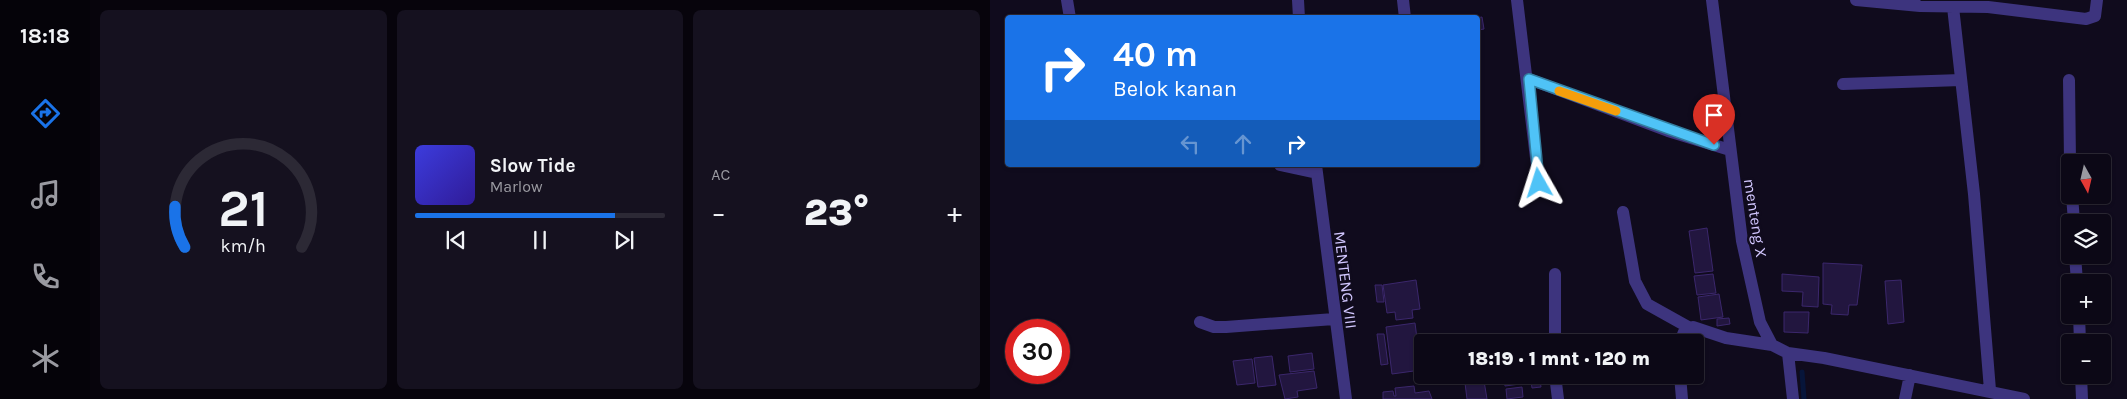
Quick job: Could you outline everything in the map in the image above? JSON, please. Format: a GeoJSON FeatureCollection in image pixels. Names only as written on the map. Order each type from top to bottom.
{"type":"FeatureCollection","features":[{"type":"Feature","properties":{"kind":"street"},"geometry":{"type":"LineString","coordinates":[[1067,0],[1070,15]]}},
{"type":"Feature","properties":{"kind":"street"},"geometry":{"type":"LineString","coordinates":[[1298,0],[1299,15]]}},
{"type":"Feature","properties":{"kind":"street"},"geometry":{"type":"LineString","coordinates":[[1403,0],[1405,15]]}},
{"type":"Feature","properties":{"kind":"street"},"geometry":{"type":"LineString","coordinates":[[1518,0],[1529,79],[1539,183]]}},
{"type":"Feature","properties":{"kind":"street","name":"menteng X"},"geometry":{"type":"LineString","coordinates":[[1712,0],[1742,241],[1760,322],[1772,345]]}},
{"type":"Feature","properties":{"kind":"street"},"geometry":{"type":"LineString","coordinates":[[1856,0],[1953,7],[1988,4],[2086,19],[2094,16],[2097,0]]}},
{"type":"Feature","properties":{"kind":"street"},"geometry":{"type":"LineString","coordinates":[[1953,7],[1974,194],[1990,390]]}},
{"type":"Feature","properties":{"kind":"street"},"geometry":{"type":"LineString","coordinates":[[1529,79],[1668,131],[1730,150]]}},
{"type":"Feature","properties":{"kind":"street"},"geometry":{"type":"LineString","coordinates":[[1843,84],[1961,80]]}},
{"type":"Feature","properties":{"kind":"street"},"geometry":{"type":"LineString","coordinates":[[2069,80],[2070,154]]}},
{"type":"Feature","properties":{"kind":"street"},"geometry":{"type":"LineString","coordinates":[[1298,167],[1317,169]]}},
{"type":"Feature","properties":{"kind":"street","name":"MENTENG VIII"},"geometry":{"type":"LineString","coordinates":[[1317,169],[1334,319],[1346,399]]}},
{"type":"Feature","properties":{"kind":"street"},"geometry":{"type":"LineString","coordinates":[[1623,212],[1635,281],[1647,304],[1690,328],[1700,329],[1726,338],[1772,345],[1788,353],[1990,390],[2024,399]]}},
{"type":"Feature","properties":{"kind":"street"},"geometry":{"type":"LineString","coordinates":[[1555,274],[1555,334]]}},
{"type":"Feature","properties":{"kind":"street"},"geometry":{"type":"LineString","coordinates":[[1200,322],[1214,327],[1226,327],[1334,319]]}},
{"type":"Feature","properties":{"kind":"street"},"geometry":{"type":"LineString","coordinates":[[1683,334],[1690,328]]}},
{"type":"Feature","properties":{"kind":"street"},"geometry":{"type":"LineString","coordinates":[[1788,353],[1792,399]]}},
{"type":"Feature","properties":{"kind":"street"},"geometry":{"type":"LineString","coordinates":[[1905,399],[1910,375]]}},
{"type":"Feature","properties":{"kind":"street"},"geometry":{"type":"LineString","coordinates":[[1556,384],[1558,399]]}},
{"type":"Feature","properties":{"kind":"street"},"geometry":{"type":"LineString","coordinates":[[1681,384],[1682,399]]}},
{"type":"Feature","properties":{"kind":"street"},"geometry":{"type":"LineString","coordinates":[[2081,384],[2082,399]]}},
{"type":"Feature","properties":{"kind":"building"},"geometry":{"type":"Polygon","coordinates":[[[1480,17],[1482,17],[1484,29],[1480,30],[1480,17]]]}},
{"type":"Feature","properties":{"kind":"building"},"geometry":{"type":"Polygon","coordinates":[[[1707,228],[1713,271],[1695,273],[1689,231],[1707,228]]]}},
{"type":"Feature","properties":{"kind":"building"},"geometry":{"type":"Polygon","coordinates":[[[1823,263],[1862,265],[1857,305],[1849,305],[1848,315],[1831,314],[1832,305],[1823,304],[1823,263]]]}},
{"type":"Feature","properties":{"kind":"building"},"geometry":{"type":"Polygon","coordinates":[[[1713,274],[1716,293],[1697,295],[1694,276],[1713,274]]]}},
{"type":"Feature","properties":{"kind":"building"},"geometry":{"type":"Polygon","coordinates":[[[1782,274],[1819,277],[1818,307],[1802,306],[1803,292],[1782,291],[1782,274]]]}},
{"type":"Feature","properties":{"kind":"building"},"geometry":{"type":"Polygon","coordinates":[[[1416,280],[1420,309],[1412,310],[1413,318],[1396,320],[1395,312],[1387,313],[1383,285],[1416,280]]]}},
{"type":"Feature","properties":{"kind":"building"},"geometry":{"type":"Polygon","coordinates":[[[1901,280],[1904,322],[1888,324],[1885,281],[1901,280]]]}},
{"type":"Feature","properties":{"kind":"building"},"geometry":{"type":"Polygon","coordinates":[[[1375,285],[1382,285],[1384,302],[1377,302],[1375,285]]]}},
{"type":"Feature","properties":{"kind":"building"},"geometry":{"type":"Polygon","coordinates":[[[1719,294],[1723,317],[1701,320],[1698,297],[1719,294]]]}},
{"type":"Feature","properties":{"kind":"building"},"geometry":{"type":"Polygon","coordinates":[[[1784,312],[1809,312],[1808,333],[1784,332],[1784,312]]]}},
{"type":"Feature","properties":{"kind":"building"},"geometry":{"type":"Polygon","coordinates":[[[1729,318],[1730,324],[1717,326],[1717,319],[1729,318]]]}},
{"type":"Feature","properties":{"kind":"building"},"geometry":{"type":"Polygon","coordinates":[[[1415,323],[1416,334],[1414,334],[1414,371],[1392,374],[1386,327],[1415,323]]]}},
{"type":"Feature","properties":{"kind":"building"},"geometry":{"type":"Polygon","coordinates":[[[1377,334],[1384,334],[1388,364],[1381,365],[1377,334]]]}},
{"type":"Feature","properties":{"kind":"building"},"geometry":{"type":"Polygon","coordinates":[[[1312,353],[1314,369],[1290,372],[1288,356],[1312,353]]]}},
{"type":"Feature","properties":{"kind":"building"},"geometry":{"type":"Polygon","coordinates":[[[1272,356],[1276,385],[1258,387],[1254,358],[1272,356]]]}},
{"type":"Feature","properties":{"kind":"building"},"geometry":{"type":"Polygon","coordinates":[[[1252,359],[1255,383],[1237,385],[1233,361],[1252,359]]]}},
{"type":"Feature","properties":{"kind":"building"},"geometry":{"type":"Polygon","coordinates":[[[1314,371],[1317,388],[1297,391],[1298,397],[1285,399],[1279,375],[1314,371]]]}},
{"type":"Feature","properties":{"kind":"building"},"geometry":{"type":"Polygon","coordinates":[[[1465,384],[1484,384],[1487,399],[1467,399],[1465,384]]]}},
{"type":"Feature","properties":{"kind":"building"},"geometry":{"type":"Polygon","coordinates":[[[1531,384],[1541,384],[1541,387],[1532,388],[1531,384]]]}},
{"type":"Feature","properties":{"kind":"building"},"geometry":{"type":"Polygon","coordinates":[[[1414,386],[1415,393],[1429,391],[1432,399],[1383,399],[1383,392],[1393,391],[1394,396],[1396,396],[1395,388],[1414,386]]]}},
{"type":"Feature","properties":{"kind":"building"},"geometry":{"type":"Polygon","coordinates":[[[1522,387],[1523,397],[1507,399],[1506,389],[1522,387]]]}},
{"type":"Feature","properties":{"kind":"waterway"},"geometry":{"type":"LineString","coordinates":[[1802,372],[1804,399]]}},
{"type":"Feature","properties":{"kind":"slow traffic"},"geometry":{"type":"LineString","coordinates":[[1559,91],[1616,111]]}},
{"type":"Feature","properties":{"kind":"route"},"geometry":{"type":"LineString","coordinates":[[1539,183],[1529,79],[1668,131],[1714,145]]}}]}
